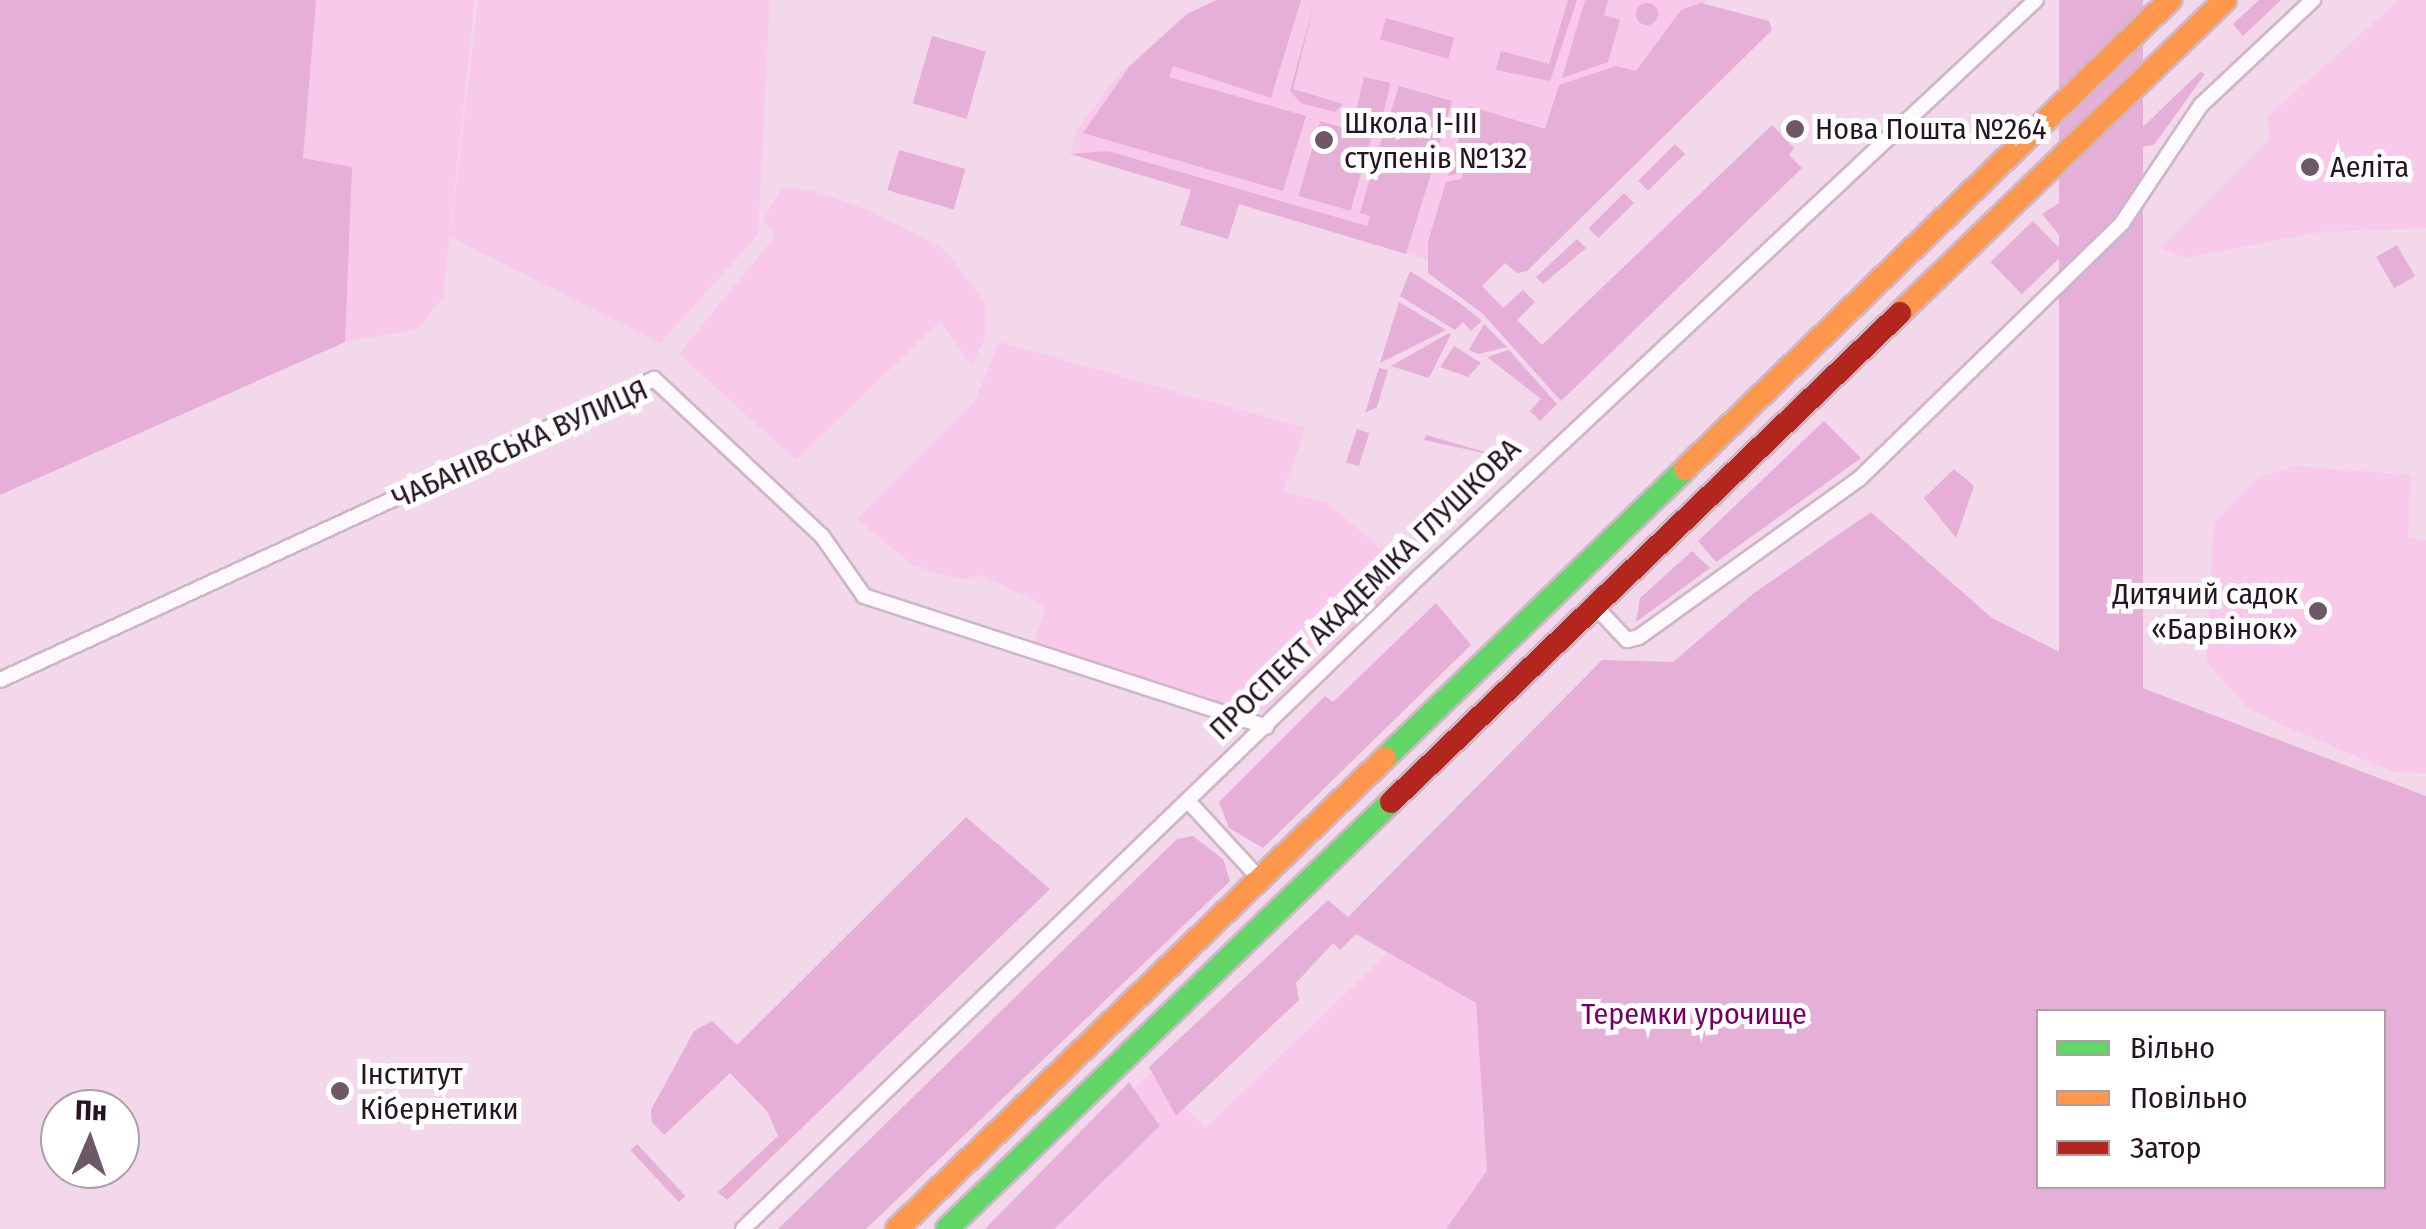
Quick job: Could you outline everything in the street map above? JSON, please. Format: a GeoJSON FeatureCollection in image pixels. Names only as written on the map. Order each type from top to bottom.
{"type":"FeatureCollection","features":[{"type":"Feature","properties":{"kind":"highway"},"geometry":{"type":"LineString","coordinates":[[897,1229],[2170,0]]}},
{"type":"Feature","properties":{"kind":"highway"},"geometry":{"type":"LineString","coordinates":[[947,1229],[2225,0]]}},
{"type":"Feature","properties":{"kind":"street","name":"ПРОСПЕКТ АКАДЕМІКА ГЛУШКОВА"},"geometry":{"type":"LineString","coordinates":[[743,1229],[1266,726],[2036,0]]}},
{"type":"Feature","properties":{"kind":"street"},"geometry":{"type":"LineString","coordinates":[[1593,604],[1627,640],[1639,637],[1860,478],[2122,222],[2201,105],[2313,0]]}},
{"type":"Feature","properties":{"kind":"street","name":"ЧАБАНІВСЬКА ВУЛИЦЯ"},"geometry":{"type":"LineString","coordinates":[[0,680],[654,379],[822,536],[864,596],[1266,726]]}},
{"type":"Feature","properties":{"kind":"street"},"geometry":{"type":"LineString","coordinates":[[1189,802],[1259,878]]}},
{"type":"Feature","properties":{"kind":"shaded area"},"geometry":{"type":"Polygon","coordinates":[[[314,0],[475,0],[443,297],[418,329],[345,342],[345,250],[303,158],[314,0]]]}},
{"type":"Feature","properties":{"kind":"shaded area"},"geometry":{"type":"Polygon","coordinates":[[[478,0],[770,0],[758,235],[660,343],[450,237],[478,0]]]}},
{"type":"Feature","properties":{"kind":"shaded area","name":"Школа І-ІІІ ступенів №132"},"geometry":{"type":"Polygon","coordinates":[[[1216,0],[1706,0],[1698,26],[1441,264],[1070,154],[1077,130],[1121,72],[1187,14],[1216,0]]]}},
{"type":"Feature","properties":{"kind":"shaded area"},"geometry":{"type":"Polygon","coordinates":[[[2399,0],[2426,0],[2426,228],[2320,232],[2185,258],[2160,248],[2269,139],[2268,116],[2399,0]]]}},
{"type":"Feature","properties":{"kind":"shaded area"},"geometry":{"type":"Polygon","coordinates":[[[782,187],[816,191],[873,212],[944,249],[985,302],[986,335],[972,366],[940,321],[796,460],[679,354],[775,236],[763,220],[782,187]]]}},
{"type":"Feature","properties":{"kind":"shaded area"},"geometry":{"type":"Polygon","coordinates":[[[999,342],[1305,428],[1283,492],[1326,502],[1405,569],[1405,578],[1271,707],[1257,713],[1033,646],[1045,609],[1037,601],[979,575],[960,580],[913,565],[857,519],[975,401],[999,342]]]}},
{"type":"Feature","properties":{"kind":"shaded area","name":"Дитячий садок «Барвінок»"},"geometry":{"type":"Polygon","coordinates":[[[2294,466],[2411,475],[2408,538],[2426,540],[2426,773],[2393,772],[2280,724],[2247,707],[2206,662],[2214,523],[2259,478],[2294,466]]]}},
{"type":"Feature","properties":{"kind":"shaded area"},"geometry":{"type":"Polygon","coordinates":[[[1389,952],[1476,1003],[1487,1172],[1446,1229],[990,1229],[1150,1073],[1205,1128],[1389,952]]]}},
{"type":"Feature","properties":{"kind":"green space"},"geometry":{"type":"Polygon","coordinates":[[[0,0],[316,0],[303,158],[352,167],[345,342],[0,495],[0,0]]]}},
{"type":"Feature","properties":{"kind":"green space"},"geometry":{"type":"Polygon","coordinates":[[[1217,0],[1301,0],[1271,98],[1173,66],[1169,77],[1306,116],[1283,191],[1083,133],[1130,66],[1187,14],[1217,0]]]}},
{"type":"Feature","properties":{"kind":"green space"},"geometry":{"type":"Polygon","coordinates":[[[1315,0],[1293,89],[1343,104],[1335,112],[1301,103],[1290,91],[1315,0]]]}},
{"type":"Feature","properties":{"kind":"green space"},"geometry":{"type":"Polygon","coordinates":[[[1568,0],[1577,0],[1550,81],[1496,70],[1501,51],[1549,64],[1568,0]]]}},
{"type":"Feature","properties":{"kind":"green space"},"geometry":{"type":"Polygon","coordinates":[[[1585,0],[1608,0],[1604,15],[1620,20],[1608,62],[1562,78],[1585,0]]]}},
{"type":"Feature","properties":{"kind":"green space"},"geometry":{"type":"Polygon","coordinates":[[[2059,0],[2143,0],[2143,852],[2059,852],[2059,0]]]}},
{"type":"Feature","properties":{"kind":"green space"},"geometry":{"type":"Polygon","coordinates":[[[2259,0],[2281,0],[2243,36],[2233,24],[2259,0]]]}},
{"type":"Feature","properties":{"kind":"green space"},"geometry":{"type":"Polygon","coordinates":[[[1647,3],[1655,6],[1655,22],[1647,25],[1639,22],[1636,14],[1639,6],[1647,3]]]}},
{"type":"Feature","properties":{"kind":"green space"},"geometry":{"type":"Polygon","coordinates":[[[1701,3],[1769,21],[1772,30],[1527,271],[1517,273],[1505,263],[1482,286],[1503,308],[1523,290],[1535,302],[1517,320],[1542,345],[1772,125],[1794,148],[1789,155],[1802,168],[1561,401],[1483,314],[1428,273],[1428,242],[1446,182],[1461,179],[1468,160],[1461,158],[1457,174],[1448,176],[1469,106],[1545,129],[1559,85],[1616,66],[1636,71],[1681,10],[1701,3]]]}},
{"type":"Feature","properties":{"kind":"green space"},"geometry":{"type":"Polygon","coordinates":[[[1386,18],[1454,38],[1448,59],[1380,39],[1386,18]]]}},
{"type":"Feature","properties":{"kind":"green space"},"geometry":{"type":"Polygon","coordinates":[[[932,36],[986,51],[967,119],[913,103],[932,36]]]}},
{"type":"Feature","properties":{"kind":"green space"},"geometry":{"type":"Polygon","coordinates":[[[2200,72],[2205,74],[2154,145],[2131,148],[2127,163],[2135,174],[2070,248],[2042,214],[2073,194],[2200,72]]]}},
{"type":"Feature","properties":{"kind":"green space"},"geometry":{"type":"Polygon","coordinates":[[[1364,77],[1390,83],[1380,128],[1354,122],[1364,77]]]}},
{"type":"Feature","properties":{"kind":"green space"},"geometry":{"type":"Polygon","coordinates":[[[1399,86],[1452,101],[1435,158],[1428,162],[1434,164],[1406,254],[1239,204],[1228,239],[1180,225],[1191,190],[1071,154],[1108,151],[1367,226],[1370,216],[1360,213],[1376,157],[1387,160],[1388,154],[1378,151],[1399,86]]]}},
{"type":"Feature","properties":{"kind":"green space"},"geometry":{"type":"Polygon","coordinates":[[[1320,121],[1372,136],[1350,211],[1299,196],[1320,121]]]}},
{"type":"Feature","properties":{"kind":"green space"},"geometry":{"type":"Polygon","coordinates":[[[1675,144],[1685,154],[1648,191],[1638,181],[1675,144]]]}},
{"type":"Feature","properties":{"kind":"green space"},"geometry":{"type":"Polygon","coordinates":[[[899,150],[965,169],[954,209],[887,190],[899,150]]]}},
{"type":"Feature","properties":{"kind":"green space"},"geometry":{"type":"Polygon","coordinates":[[[1624,193],[1634,203],[1599,238],[1589,228],[1624,193]]]}},
{"type":"Feature","properties":{"kind":"green space"},"geometry":{"type":"Polygon","coordinates":[[[2033,221],[2064,253],[2022,294],[1991,262],[2033,221]]]}},
{"type":"Feature","properties":{"kind":"green space"},"geometry":{"type":"Polygon","coordinates":[[[1577,239],[1586,248],[1543,284],[1536,277],[1577,239]]]}},
{"type":"Feature","properties":{"kind":"green space"},"geometry":{"type":"Polygon","coordinates":[[[2397,245],[2415,276],[2394,288],[2376,257],[2397,245]]]}},
{"type":"Feature","properties":{"kind":"green space"},"geometry":{"type":"Polygon","coordinates":[[[1410,271],[1482,321],[1471,331],[1463,322],[1455,330],[1400,296],[1410,271]]]}},
{"type":"Feature","properties":{"kind":"green space"},"geometry":{"type":"Polygon","coordinates":[[[1399,302],[1446,330],[1380,363],[1399,302]]]}},
{"type":"Feature","properties":{"kind":"green space"},"geometry":{"type":"Polygon","coordinates":[[[1484,324],[1507,347],[1478,354],[1469,350],[1484,324]]]}},
{"type":"Feature","properties":{"kind":"green space"},"geometry":{"type":"Polygon","coordinates":[[[1449,333],[1429,378],[1391,366],[1449,333]]]}},
{"type":"Feature","properties":{"kind":"green space"},"geometry":{"type":"Polygon","coordinates":[[[1454,346],[1481,363],[1468,377],[1440,367],[1454,346]]]}},
{"type":"Feature","properties":{"kind":"green space"},"geometry":{"type":"Polygon","coordinates":[[[1509,350],[1557,404],[1540,421],[1530,411],[1541,399],[1487,357],[1509,350]]]}},
{"type":"Feature","properties":{"kind":"green space"},"geometry":{"type":"Polygon","coordinates":[[[1379,368],[1388,370],[1377,407],[1365,413],[1379,368]]]}},
{"type":"Feature","properties":{"kind":"green space"},"geometry":{"type":"Polygon","coordinates":[[[1824,421],[1861,458],[1716,562],[1698,541],[1824,421]]]}},
{"type":"Feature","properties":{"kind":"green space"},"geometry":{"type":"Polygon","coordinates":[[[1357,429],[1369,433],[1359,466],[1346,462],[1357,429]]]}},
{"type":"Feature","properties":{"kind":"green space"},"geometry":{"type":"Polygon","coordinates":[[[1426,435],[1502,457],[1424,440],[1426,435]]]}},
{"type":"Feature","properties":{"kind":"green space"},"geometry":{"type":"Polygon","coordinates":[[[1954,469],[1974,486],[1956,538],[1924,498],[1954,469]]]}},
{"type":"Feature","properties":{"kind":"green space","name":"Теремки урочище"},"geometry":{"type":"Polygon","coordinates":[[[1871,512],[1992,618],[2095,670],[2426,796],[2426,1229],[1446,1229],[1487,1171],[1476,1003],[1356,934],[1340,950],[1333,943],[1296,983],[1299,1000],[1176,1116],[1149,1067],[1328,900],[1348,917],[1602,660],[1673,662],[1754,593],[1871,512]]]}},
{"type":"Feature","properties":{"kind":"green space"},"geometry":{"type":"Polygon","coordinates":[[[1692,551],[1710,568],[1636,622],[1640,598],[1692,551]]]}},
{"type":"Feature","properties":{"kind":"green space"},"geometry":{"type":"Polygon","coordinates":[[[1436,603],[1471,645],[1263,848],[1229,828],[1219,802],[1325,696],[1333,702],[1436,603]]]}},
{"type":"Feature","properties":{"kind":"green space"},"geometry":{"type":"Polygon","coordinates":[[[966,817],[1050,889],[727,1200],[718,1192],[778,1136],[767,1111],[730,1073],[664,1135],[652,1122],[651,1110],[694,1031],[712,1021],[737,1045],[966,817]]]}},
{"type":"Feature","properties":{"kind":"green space"},"geometry":{"type":"Polygon","coordinates":[[[1193,836],[1223,859],[1230,881],[866,1229],[778,1229],[1177,839],[1193,836]]]}},
{"type":"Feature","properties":{"kind":"green space"},"geometry":{"type":"Polygon","coordinates":[[[1129,1082],[1160,1126],[1054,1229],[985,1229],[1129,1082]]]}},
{"type":"Feature","properties":{"kind":"green space"},"geometry":{"type":"Polygon","coordinates":[[[637,1144],[685,1196],[679,1202],[630,1150],[637,1144]]]}},
{"type":"Feature","properties":{"kind":"traffic: fast"},"geometry":{"type":"LineString","coordinates":[[1385,758],[1685,469]]}},
{"type":"Feature","properties":{"kind":"traffic: fast"},"geometry":{"type":"LineString","coordinates":[[947,1229],[1391,802]]}},
{"type":"Feature","properties":{"kind":"traffic: slow"},"geometry":{"type":"LineString","coordinates":[[1685,469],[2170,0]]}},
{"type":"Feature","properties":{"kind":"traffic: slow"},"geometry":{"type":"LineString","coordinates":[[1900,313],[2225,0]]}},
{"type":"Feature","properties":{"kind":"traffic: slow"},"geometry":{"type":"LineString","coordinates":[[897,1229],[1385,758]]}},
{"type":"Feature","properties":{"kind":"traffic: jam"},"geometry":{"type":"LineString","coordinates":[[1391,802],[1900,313]]}},
{"type":"Feature","properties":{"kind":"place","name":"Нова Пошта №264"},"geometry":{"type":"Point","coordinates":[1795,129]}},
{"type":"Feature","properties":{"kind":"place","name":"Школа І-ІІІ ступенів №132"},"geometry":{"type":"Point","coordinates":[1324,140]}},
{"type":"Feature","properties":{"kind":"place","name":"Аеліта"},"geometry":{"type":"Point","coordinates":[2310,167]}},
{"type":"Feature","properties":{"kind":"place","name":"Дитячий садок «Барвінок»"},"geometry":{"type":"Point","coordinates":[2318,611]}},
{"type":"Feature","properties":{"kind":"place","name":"Інститут Кібернетики"},"geometry":{"type":"Point","coordinates":[340,1091]}}]}
